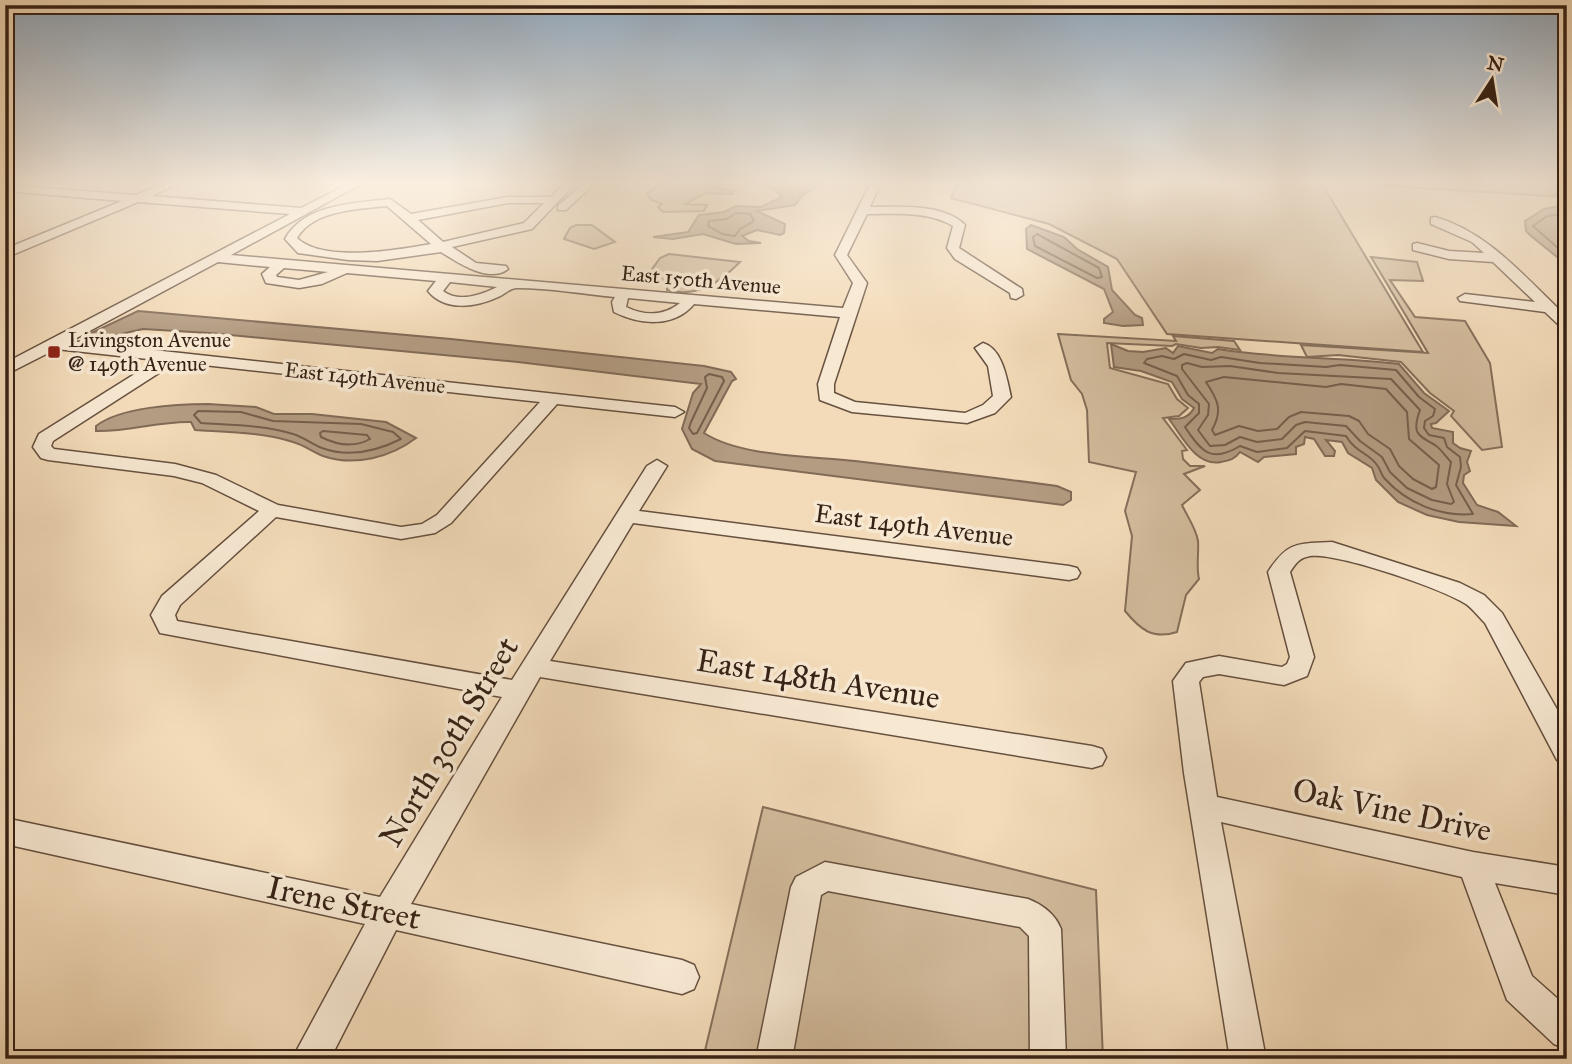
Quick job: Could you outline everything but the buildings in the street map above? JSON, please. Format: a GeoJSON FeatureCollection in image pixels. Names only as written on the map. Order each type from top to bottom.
{"type":"FeatureCollection","features":[{"type":"Feature","properties":{"kind":"street"},"geometry":{"type":"LineString","coordinates":[[5,254],[53,234]]}},
{"type":"Feature","properties":{"kind":"street"},"geometry":{"type":"LineString","coordinates":[[5,370],[262,234]]}},
{"type":"Feature","properties":{"kind":"street"},"geometry":{"type":"LineString","coordinates":[[294,234],[291,239],[302,250],[377,257],[504,234]]}},
{"type":"Feature","properties":{"kind":"street"},"geometry":{"type":"LineString","coordinates":[[426,234],[474,267],[615,279]]}},
{"type":"Feature","properties":{"kind":"street"},"geometry":{"type":"LineString","coordinates":[[851,234],[841,255],[860,283],[826,384],[826,396],[852,407],[967,418],[989,410],[1002,397],[996,366],[983,348]]}},
{"type":"Feature","properties":{"kind":"street"},"geometry":{"type":"LineString","coordinates":[[957,234],[953,248],[960,256],[1017,292],[1016,295]]}},
{"type":"Feature","properties":{"kind":"street"},"geometry":{"type":"LineString","coordinates":[[1468,234],[1567,326]]}},
{"type":"Feature","properties":{"kind":"street"},"geometry":{"type":"LineString","coordinates":[[397,274],[441,246]]}},
{"type":"Feature","properties":{"kind":"street"},"geometry":{"type":"LineString","coordinates":[[1417,247],[1449,255],[1495,258]]}},
{"type":"Feature","properties":{"kind":"street","name":"East 150th Avenue"},"geometry":{"type":"LineString","coordinates":[[216,258],[848,313]]}},
{"type":"Feature","properties":{"kind":"street"},"geometry":{"type":"LineString","coordinates":[[282,263],[269,277],[284,284],[314,282],[345,269]]}},
{"type":"Feature","properties":{"kind":"street"},"geometry":{"type":"LineString","coordinates":[[446,278],[435,291],[441,297],[449,299],[488,297],[510,284]]}},
{"type":"Feature","properties":{"kind":"street"},"geometry":{"type":"LineString","coordinates":[[623,294],[619,309],[644,318],[676,313],[690,300]]}},
{"type":"Feature","properties":{"kind":"street"},"geometry":{"type":"LineString","coordinates":[[1465,298],[1548,308]]}},
{"type":"Feature","properties":{"kind":"street","name":"East 149th Avenue"},"geometry":{"type":"LineString","coordinates":[[54,344],[675,412]]}},
{"type":"Feature","properties":{"kind":"street"},"geometry":{"type":"LineString","coordinates":[[173,357],[45,438],[41,447],[48,454],[174,470],[209,479],[272,510],[401,533],[428,529],[444,519],[553,398]]}},
{"type":"Feature","properties":{"kind":"street","name":"North 30th Street"},"geometry":{"type":"LineString","coordinates":[[310,1059],[389,912],[519,691],[657,466]]}},
{"type":"Feature","properties":{"kind":"street"},"geometry":{"type":"LineString","coordinates":[[272,510],[170,601],[163,615],[168,627],[519,691]]}},
{"type":"Feature","properties":{"kind":"street","name":"East 149th Avenue"},"geometry":{"type":"LineString","coordinates":[[628,516],[1069,573]]}},
{"type":"Feature","properties":{"kind":"street"},"geometry":{"type":"LineString","coordinates":[[1248,1059],[1204,807],[1186,681],[1195,669],[1219,665],[1284,676],[1298,670],[1302,657],[1279,572],[1289,556],[1305,550],[1332,550],[1452,588],[1476,600],[1494,619],[1565,745]]}},
{"type":"Feature","properties":{"kind":"street","name":"East 148th Avenue"},"geometry":{"type":"LineString","coordinates":[[534,667],[1092,757]]}},
{"type":"Feature","properties":{"kind":"street","name":"Oak Vine Drive"},"geometry":{"type":"LineString","coordinates":[[1204,807],[1473,866],[1567,881]]}},
{"type":"Feature","properties":{"kind":"street","name":"Irene Street"},"geometry":{"type":"LineString","coordinates":[[5,831],[682,976]]}},
{"type":"Feature","properties":{"kind":"street"},"geometry":{"type":"LineString","coordinates":[[1473,866],[1518,989],[1567,1031]]}},
{"type":"Feature","properties":{"kind":"street"},"geometry":{"type":"LineString","coordinates":[[774,1059],[807,887],[825,876],[1028,914],[1045,929],[1048,1059]]}},
{"type":"Feature","properties":{"kind":"shaded area"},"geometry":{"type":"Polygon","coordinates":[[[567,234],[604,234],[615,242],[594,249],[564,239],[567,234]]]}},
{"type":"Feature","properties":{"kind":"shaded area"},"geometry":{"type":"Polygon","coordinates":[[[1068,234],[1352,234],[1423,352],[1167,334],[1117,259],[1068,234]]]}},
{"type":"Feature","properties":{"kind":"shaded area"},"geometry":{"type":"Polygon","coordinates":[[[669,254],[740,262],[707,287],[678,292],[667,290],[667,282],[657,279],[650,272],[660,258],[669,254]]]}},
{"type":"Feature","properties":{"kind":"shaded area"},"geometry":{"type":"Polygon","coordinates":[[[1371,257],[1417,262],[1423,281],[1390,280],[1415,317],[1465,321],[1490,363],[1502,447],[1482,450],[1451,416],[1454,411],[1430,393],[1401,362],[1338,355],[1307,357],[1301,345],[1428,353],[1371,257]]]}},
{"type":"Feature","properties":{"kind":"shaded area"},"geometry":{"type":"Polygon","coordinates":[[[1058,334],[1176,341],[1173,336],[1234,341],[1240,350],[1176,344],[1107,343],[1110,368],[1168,384],[1177,399],[1188,408],[1179,416],[1163,418],[1187,450],[1182,451],[1183,459],[1190,466],[1205,466],[1184,474],[1200,490],[1182,505],[1197,536],[1199,579],[1186,595],[1177,632],[1154,634],[1136,623],[1125,611],[1132,536],[1125,511],[1136,472],[1089,462],[1087,410],[1082,394],[1071,380],[1058,334]]]}},
{"type":"Feature","properties":{"kind":"shaded area"},"geometry":{"type":"Polygon","coordinates":[[[763,807],[1096,890],[1103,1059],[703,1059],[763,807]]]}},
{"type":"Feature","properties":{"kind":"water"},"geometry":{"type":"Polygon","coordinates":[[[676,234],[748,234],[742,236],[749,241],[761,243],[736,244],[703,234],[673,239],[653,237],[676,234]]]}},
{"type":"Feature","properties":{"kind":"water"},"geometry":{"type":"Polygon","coordinates":[[[1026,234],[1055,234],[1064,237],[1077,249],[1108,267],[1112,290],[1135,315],[1142,318],[1143,325],[1104,323],[1104,319],[1113,312],[1104,289],[1027,249],[1026,234]]]}},
{"type":"Feature","properties":{"kind":"water"},"geometry":{"type":"Polygon","coordinates":[[[1529,234],[1567,234],[1567,265],[1529,234]]]}},
{"type":"Feature","properties":{"kind":"water"},"geometry":{"type":"Polygon","coordinates":[[[138,311],[451,339],[704,366],[731,372],[736,379],[732,381],[704,433],[719,441],[777,454],[1057,486],[1071,492],[1071,500],[1063,505],[715,461],[692,449],[682,429],[693,393],[701,384],[518,362],[209,333],[143,329],[99,339],[87,335],[138,311]]]}},
{"type":"Feature","properties":{"kind":"water"},"geometry":{"type":"Polygon","coordinates":[[[1111,344],[1128,351],[1143,352],[1166,348],[1173,353],[1178,346],[1212,353],[1218,349],[1263,355],[1399,364],[1424,393],[1449,411],[1436,423],[1431,424],[1432,428],[1453,432],[1453,443],[1471,451],[1467,462],[1470,471],[1464,475],[1463,483],[1477,505],[1498,512],[1516,526],[1459,522],[1427,515],[1398,502],[1376,480],[1372,468],[1348,453],[1342,442],[1326,440],[1335,451],[1334,456],[1325,456],[1314,439],[1305,437],[1304,444],[1296,447],[1296,454],[1264,457],[1258,462],[1240,452],[1232,459],[1221,462],[1204,460],[1190,449],[1169,419],[1183,418],[1194,408],[1182,399],[1172,382],[1141,371],[1114,367],[1111,344]]]}},
{"type":"Feature","properties":{"kind":"water"},"geometry":{"type":"Polygon","coordinates":[[[208,404],[256,407],[274,414],[312,414],[386,422],[416,438],[384,455],[348,460],[323,456],[297,443],[270,436],[195,430],[191,422],[96,431],[96,426],[106,420],[134,411],[208,404]]]}},
{"type":"Feature","properties":{"kind":"place","name":"Livingston Avenue @ 149th Avenue"},"geometry":{"type":"Point","coordinates":[54,352]}}]}
